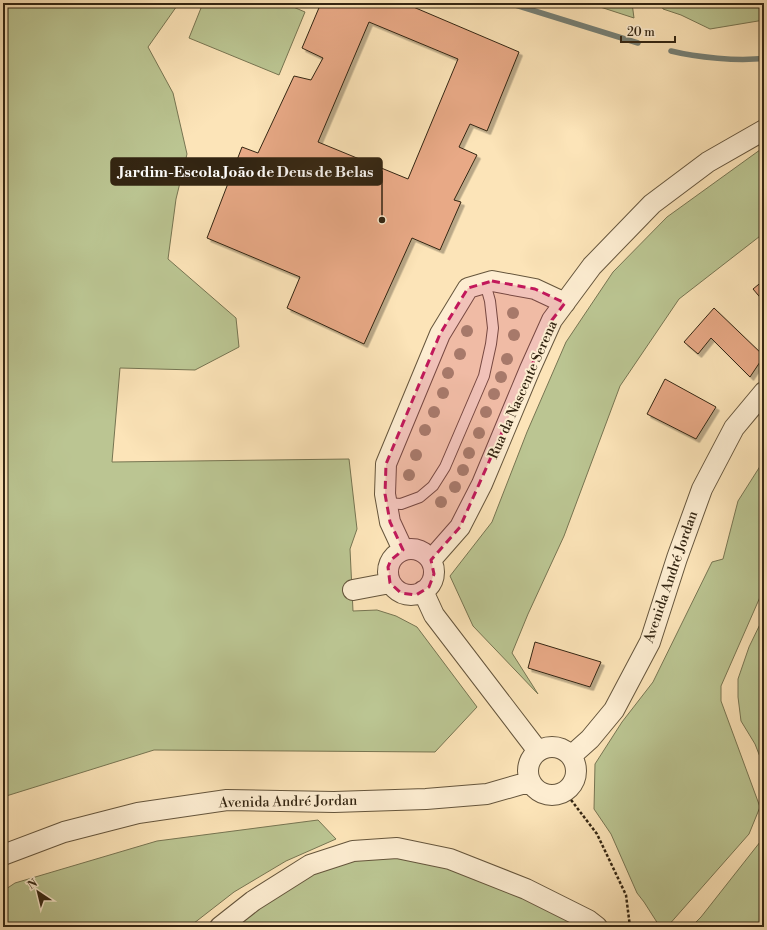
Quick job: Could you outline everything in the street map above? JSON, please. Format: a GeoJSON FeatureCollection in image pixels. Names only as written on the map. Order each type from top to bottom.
{"type":"FeatureCollection","features":[{"type":"Feature","properties":{"kind":"street","name":"Rua da Nascente Serena"},"geometry":{"type":"LineString","coordinates":[[431,560],[460,527],[482,484],[552,320],[592,266],[652,204],[708,162],[764,130]]}},
{"type":"Feature","properties":{"kind":"street"},"geometry":{"type":"LineString","coordinates":[[403,550],[390,522],[385,494],[386,464],[440,334],[468,288],[492,281],[535,289],[565,303]]}},
{"type":"Feature","properties":{"kind":"street","name":"Avenida André Jordan"},"geometry":{"type":"LineString","coordinates":[[571,756],[590,739],[614,710],[650,642],[677,558],[702,489],[734,428],[764,392]]}},
{"type":"Feature","properties":{"kind":"street"},"geometry":{"type":"LineString","coordinates":[[403,550],[419,550],[426,554],[431,560],[434,567],[432,581],[423,592],[416,595],[401,593],[390,583],[388,567],[396,554],[403,550]]}},
{"type":"Feature","properties":{"kind":"street"},"geometry":{"type":"LineString","coordinates":[[353,590],[390,583]]}},
{"type":"Feature","properties":{"kind":"street"},"geometry":{"type":"LineString","coordinates":[[423,592],[434,615],[538,751]]}},
{"type":"Feature","properties":{"kind":"street"},"geometry":{"type":"LineString","coordinates":[[546,747],[555,747],[564,750],[571,756],[576,765],[576,775],[572,785],[565,792],[556,796],[545,795],[536,790],[530,782],[527,774],[531,757],[546,747]]}},
{"type":"Feature","properties":{"kind":"street","name":"Avenida André Jordan"},"geometry":{"type":"LineString","coordinates":[[3,855],[64,832],[138,813],[227,800],[334,802],[426,799],[487,794],[530,782]]}},
{"type":"Feature","properties":{"kind":"street"},"geometry":{"type":"LineString","coordinates":[[220,927],[253,902],[310,865],[353,851],[397,848],[450,859],[526,888],[588,920],[597,927]]}},
{"type":"Feature","properties":{"kind":"lane"},"geometry":{"type":"LineString","coordinates":[[387,503],[400,504],[420,497],[433,486],[445,467],[484,376],[492,344],[494,328],[490,301],[484,283]]}},
{"type":"Feature","properties":{"kind":"path"},"geometry":{"type":"LineString","coordinates":[[565,792],[597,834],[626,895],[630,927]]}},
{"type":"Feature","properties":{"kind":"path"},"geometry":{"type":"LineString","coordinates":[[326,927],[332,924],[367,924],[391,927]]}},
{"type":"Feature","properties":{"kind":"highlighted area"},"geometry":{"type":"Polygon","coordinates":[[[492,281],[535,289],[565,303],[552,320],[460,527],[431,560],[434,574],[429,587],[416,595],[401,593],[390,583],[388,567],[391,560],[403,550],[390,522],[385,494],[386,464],[440,334],[468,288],[492,281]]]}},
{"type":"Feature","properties":{"kind":"green space"},"geometry":{"type":"Polygon","coordinates":[[[3,3],[179,3],[148,47],[173,93],[187,154],[176,199],[168,259],[236,318],[239,347],[195,370],[120,368],[112,462],[349,459],[357,529],[350,549],[353,611],[377,610],[396,616],[417,627],[477,707],[435,752],[154,750],[3,797],[3,3]]]}},
{"type":"Feature","properties":{"kind":"green space"},"geometry":{"type":"Polygon","coordinates":[[[203,3],[284,3],[305,12],[279,75],[189,38],[203,3]]]}},
{"type":"Feature","properties":{"kind":"green space"},"geometry":{"type":"Polygon","coordinates":[[[588,3],[632,3],[634,18],[588,3]]]}},
{"type":"Feature","properties":{"kind":"green space"},"geometry":{"type":"Polygon","coordinates":[[[661,3],[764,3],[764,20],[710,29],[681,15],[663,9],[661,3]]]}},
{"type":"Feature","properties":{"kind":"green space"},"geometry":{"type":"Polygon","coordinates":[[[764,147],[764,233],[679,299],[620,386],[564,536],[528,614],[512,653],[538,694],[473,626],[450,576],[492,522],[527,432],[566,342],[613,272],[667,217],[764,147]]]}},
{"type":"Feature","properties":{"kind":"green space"},"geometry":{"type":"Polygon","coordinates":[[[764,460],[764,588],[721,686],[721,701],[760,807],[749,834],[667,927],[660,927],[637,893],[611,834],[594,809],[595,764],[622,722],[653,682],[712,562],[723,559],[738,501],[764,460]]]}},
{"type":"Feature","properties":{"kind":"green space"},"geometry":{"type":"Polygon","coordinates":[[[764,616],[764,767],[755,744],[741,721],[738,697],[738,679],[749,647],[764,616]]]}},
{"type":"Feature","properties":{"kind":"green space"},"geometry":{"type":"Polygon","coordinates":[[[318,820],[336,839],[286,861],[234,892],[189,927],[3,927],[3,891],[15,883],[157,841],[318,820]]]}},
{"type":"Feature","properties":{"kind":"green space"},"geometry":{"type":"Polygon","coordinates":[[[764,837],[764,927],[691,927],[701,917],[764,837]]]}},
{"type":"Feature","properties":{"kind":"green space"},"geometry":{"type":"Polygon","coordinates":[[[397,853],[494,883],[582,927],[226,927],[267,897],[341,860],[397,853]]]}},
{"type":"Feature","properties":{"kind":"building"},"geometry":{"type":"Polygon","coordinates":[[[321,3],[404,3],[519,52],[487,131],[470,124],[459,147],[477,155],[454,200],[461,202],[440,250],[412,238],[364,344],[287,308],[300,277],[207,238],[242,147],[258,153],[294,76],[311,80],[323,58],[302,48],[321,3]],[[369,22],[318,142],[408,179],[458,59],[369,22]]]}},
{"type":"Feature","properties":{"kind":"building"},"geometry":{"type":"Polygon","coordinates":[[[764,280],[764,302],[753,289],[764,280]]]}},
{"type":"Feature","properties":{"kind":"building"},"geometry":{"type":"Polygon","coordinates":[[[714,308],[764,356],[750,377],[711,338],[698,354],[684,342],[714,308]]]}},
{"type":"Feature","properties":{"kind":"building"},"geometry":{"type":"Polygon","coordinates":[[[665,379],[716,407],[696,439],[647,414],[665,379]]]}},
{"type":"Feature","properties":{"kind":"building"},"geometry":{"type":"Polygon","coordinates":[[[535,642],[601,662],[590,687],[528,668],[535,642]]]}},
{"type":"Feature","properties":{"kind":"waterway"},"geometry":{"type":"LineString","coordinates":[[509,3],[638,43]]}},
{"type":"Feature","properties":{"kind":"waterway"},"geometry":{"type":"LineString","coordinates":[[671,51],[718,58],[764,58]]}},
{"type":"Feature","properties":{"kind":"place","name":"Jardim-Escola João de Deus de Belas"},"geometry":{"type":"Point","coordinates":[382,220]}}]}
